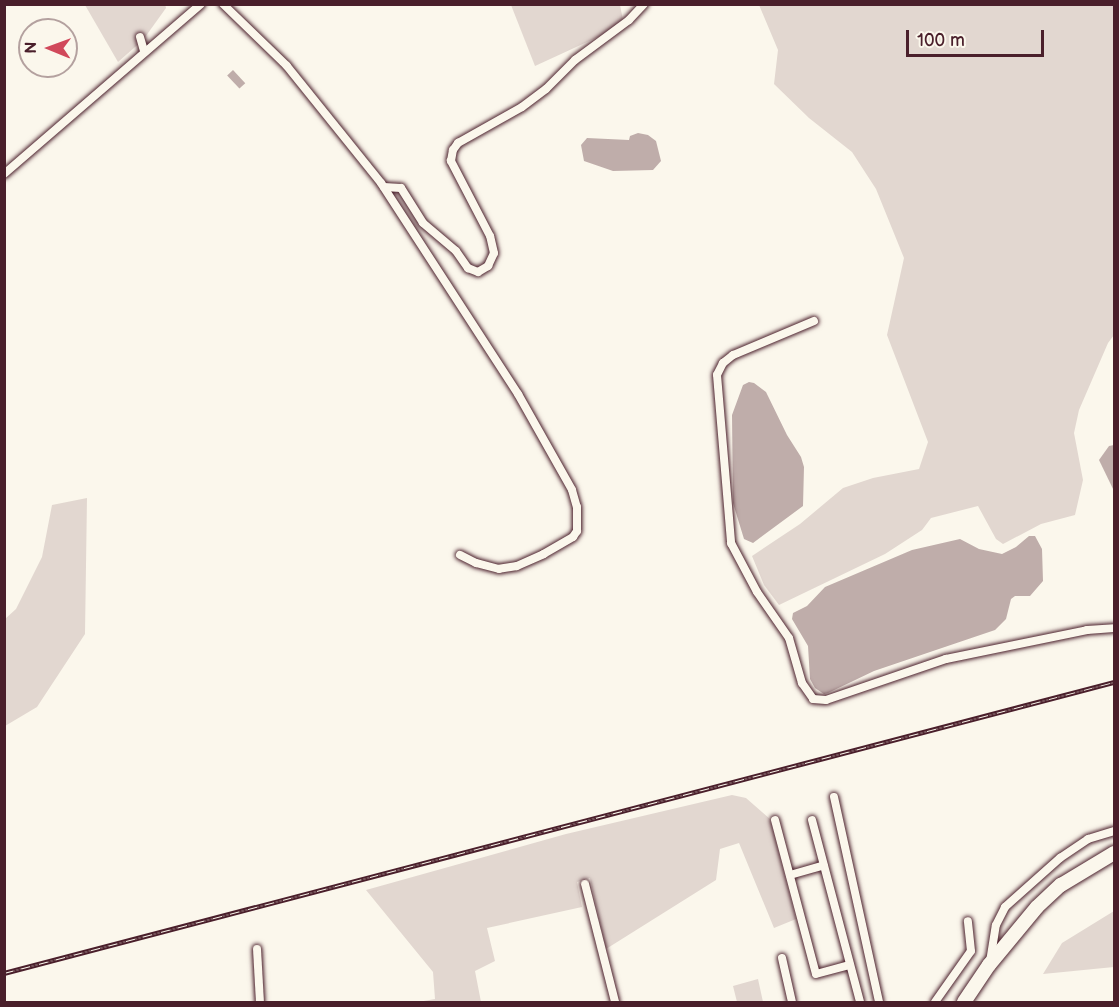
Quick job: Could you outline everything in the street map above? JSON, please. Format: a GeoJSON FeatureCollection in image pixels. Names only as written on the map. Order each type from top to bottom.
{"type":"FeatureCollection","features":[{"type":"Feature","properties":{"kind":"main road"},"geometry":{"type":"LineString","coordinates":[[964,1002],[989,965],[1026,919],[1049,896],[1074,876],[1114,853]]}},
{"type":"Feature","properties":{"kind":"street"},"geometry":{"type":"LineString","coordinates":[[4,174],[201,4]]}},
{"type":"Feature","properties":{"kind":"street"},"geometry":{"type":"LineString","coordinates":[[223,4],[287,66],[384,187],[518,394],[572,490],[579,522],[573,537],[517,566],[488,567],[460,555]]}},
{"type":"Feature","properties":{"kind":"street"},"geometry":{"type":"LineString","coordinates":[[384,187],[401,188],[423,223],[456,251],[468,268],[478,272],[488,266],[494,253],[490,236],[451,161],[453,150],[465,138],[522,107],[546,89],[576,60],[629,20],[644,4]]}},
{"type":"Feature","properties":{"kind":"street"},"geometry":{"type":"LineString","coordinates":[[140,37],[144,51]]}},
{"type":"Feature","properties":{"kind":"street"},"geometry":{"type":"LineString","coordinates":[[814,321],[733,355],[723,363],[717,375],[731,543],[757,592],[782,624],[789,638],[802,683],[813,699],[826,700],[946,659],[1087,630],[1114,628]]}},
{"type":"Feature","properties":{"kind":"street"},"geometry":{"type":"LineString","coordinates":[[834,797],[879,1002]]}},
{"type":"Feature","properties":{"kind":"street"},"geometry":{"type":"LineString","coordinates":[[775,819],[816,974],[850,965]]}},
{"type":"Feature","properties":{"kind":"street"},"geometry":{"type":"LineString","coordinates":[[812,820],[860,1002]]}},
{"type":"Feature","properties":{"kind":"street"},"geometry":{"type":"LineString","coordinates":[[989,965],[996,925],[1005,907],[1060,858],[1088,839],[1114,831]]}},
{"type":"Feature","properties":{"kind":"street"},"geometry":{"type":"LineString","coordinates":[[790,875],[824,865]]}},
{"type":"Feature","properties":{"kind":"street"},"geometry":{"type":"LineString","coordinates":[[585,884],[615,1002]]}},
{"type":"Feature","properties":{"kind":"street"},"geometry":{"type":"LineString","coordinates":[[935,1002],[971,951],[968,921]]}},
{"type":"Feature","properties":{"kind":"street"},"geometry":{"type":"LineString","coordinates":[[257,949],[260,1002]]}},
{"type":"Feature","properties":{"kind":"street"},"geometry":{"type":"LineString","coordinates":[[782,958],[792,1002]]}},
{"type":"Feature","properties":{"kind":"shaded area"},"geometry":{"type":"Polygon","coordinates":[[[165,4],[166,8],[143,40],[118,62],[85,5],[165,4]]]}},
{"type":"Feature","properties":{"kind":"shaded area"},"geometry":{"type":"Polygon","coordinates":[[[511,5],[620,5],[624,25],[535,66],[511,5]]]}},
{"type":"Feature","properties":{"kind":"shaded area"},"geometry":{"type":"Polygon","coordinates":[[[759,5],[1114,5],[1114,335],[1108,343],[1079,410],[1074,433],[1083,480],[1075,515],[1041,524],[1003,544],[996,539],[978,506],[931,518],[922,530],[885,554],[779,605],[764,585],[752,556],[800,524],[843,488],[873,478],[919,469],[928,442],[887,335],[904,258],[876,189],[852,152],[809,118],[774,84],[778,50],[759,5]]]}},
{"type":"Feature","properties":{"kind":"shaded area"},"geometry":{"type":"Polygon","coordinates":[[[233,70],[245,83],[239,89],[227,75],[233,70]]]}},
{"type":"Feature","properties":{"kind":"shaded area"},"geometry":{"type":"Polygon","coordinates":[[[638,133],[648,135],[656,141],[661,161],[653,170],[613,171],[584,161],[581,145],[587,138],[629,140],[630,136],[638,133]]]}},
{"type":"Feature","properties":{"kind":"shaded area"},"geometry":{"type":"Polygon","coordinates":[[[749,382],[766,392],[787,435],[801,457],[804,467],[803,506],[753,543],[744,539],[733,503],[732,415],[743,385],[749,382]]]}},
{"type":"Feature","properties":{"kind":"shaded area"},"geometry":{"type":"Polygon","coordinates":[[[1114,445],[1114,491],[1099,460],[1109,446],[1114,445]]]}},
{"type":"Feature","properties":{"kind":"shaded area"},"geometry":{"type":"Polygon","coordinates":[[[87,498],[85,634],[37,707],[5,726],[5,619],[16,609],[42,557],[52,505],[87,498]]]}},
{"type":"Feature","properties":{"kind":"shaded area"},"geometry":{"type":"Polygon","coordinates":[[[1029,536],[1035,536],[1042,549],[1043,581],[1030,596],[1015,596],[1011,599],[1006,619],[995,630],[874,671],[828,693],[824,694],[815,688],[810,679],[808,646],[792,619],[793,613],[807,606],[825,587],[912,550],[960,539],[979,549],[1002,554],[1016,547],[1029,536]]]}},
{"type":"Feature","properties":{"kind":"shaded area"},"geometry":{"type":"Polygon","coordinates":[[[732,795],[746,798],[770,819],[796,919],[774,928],[739,843],[720,849],[716,880],[606,949],[590,878],[577,882],[582,907],[487,928],[495,961],[475,971],[481,1002],[418,1002],[435,999],[433,972],[366,890],[566,834],[732,795]]]}},
{"type":"Feature","properties":{"kind":"shaded area"},"geometry":{"type":"Polygon","coordinates":[[[1114,911],[1114,967],[1043,974],[1062,943],[1114,911]]]}},
{"type":"Feature","properties":{"kind":"shaded area"},"geometry":{"type":"Polygon","coordinates":[[[758,979],[763,1002],[737,1002],[733,986],[758,979]]]}},
{"type":"Feature","properties":{"kind":"railway"},"geometry":{"type":"LineString","coordinates":[[4,973],[1114,682]]}}]}
